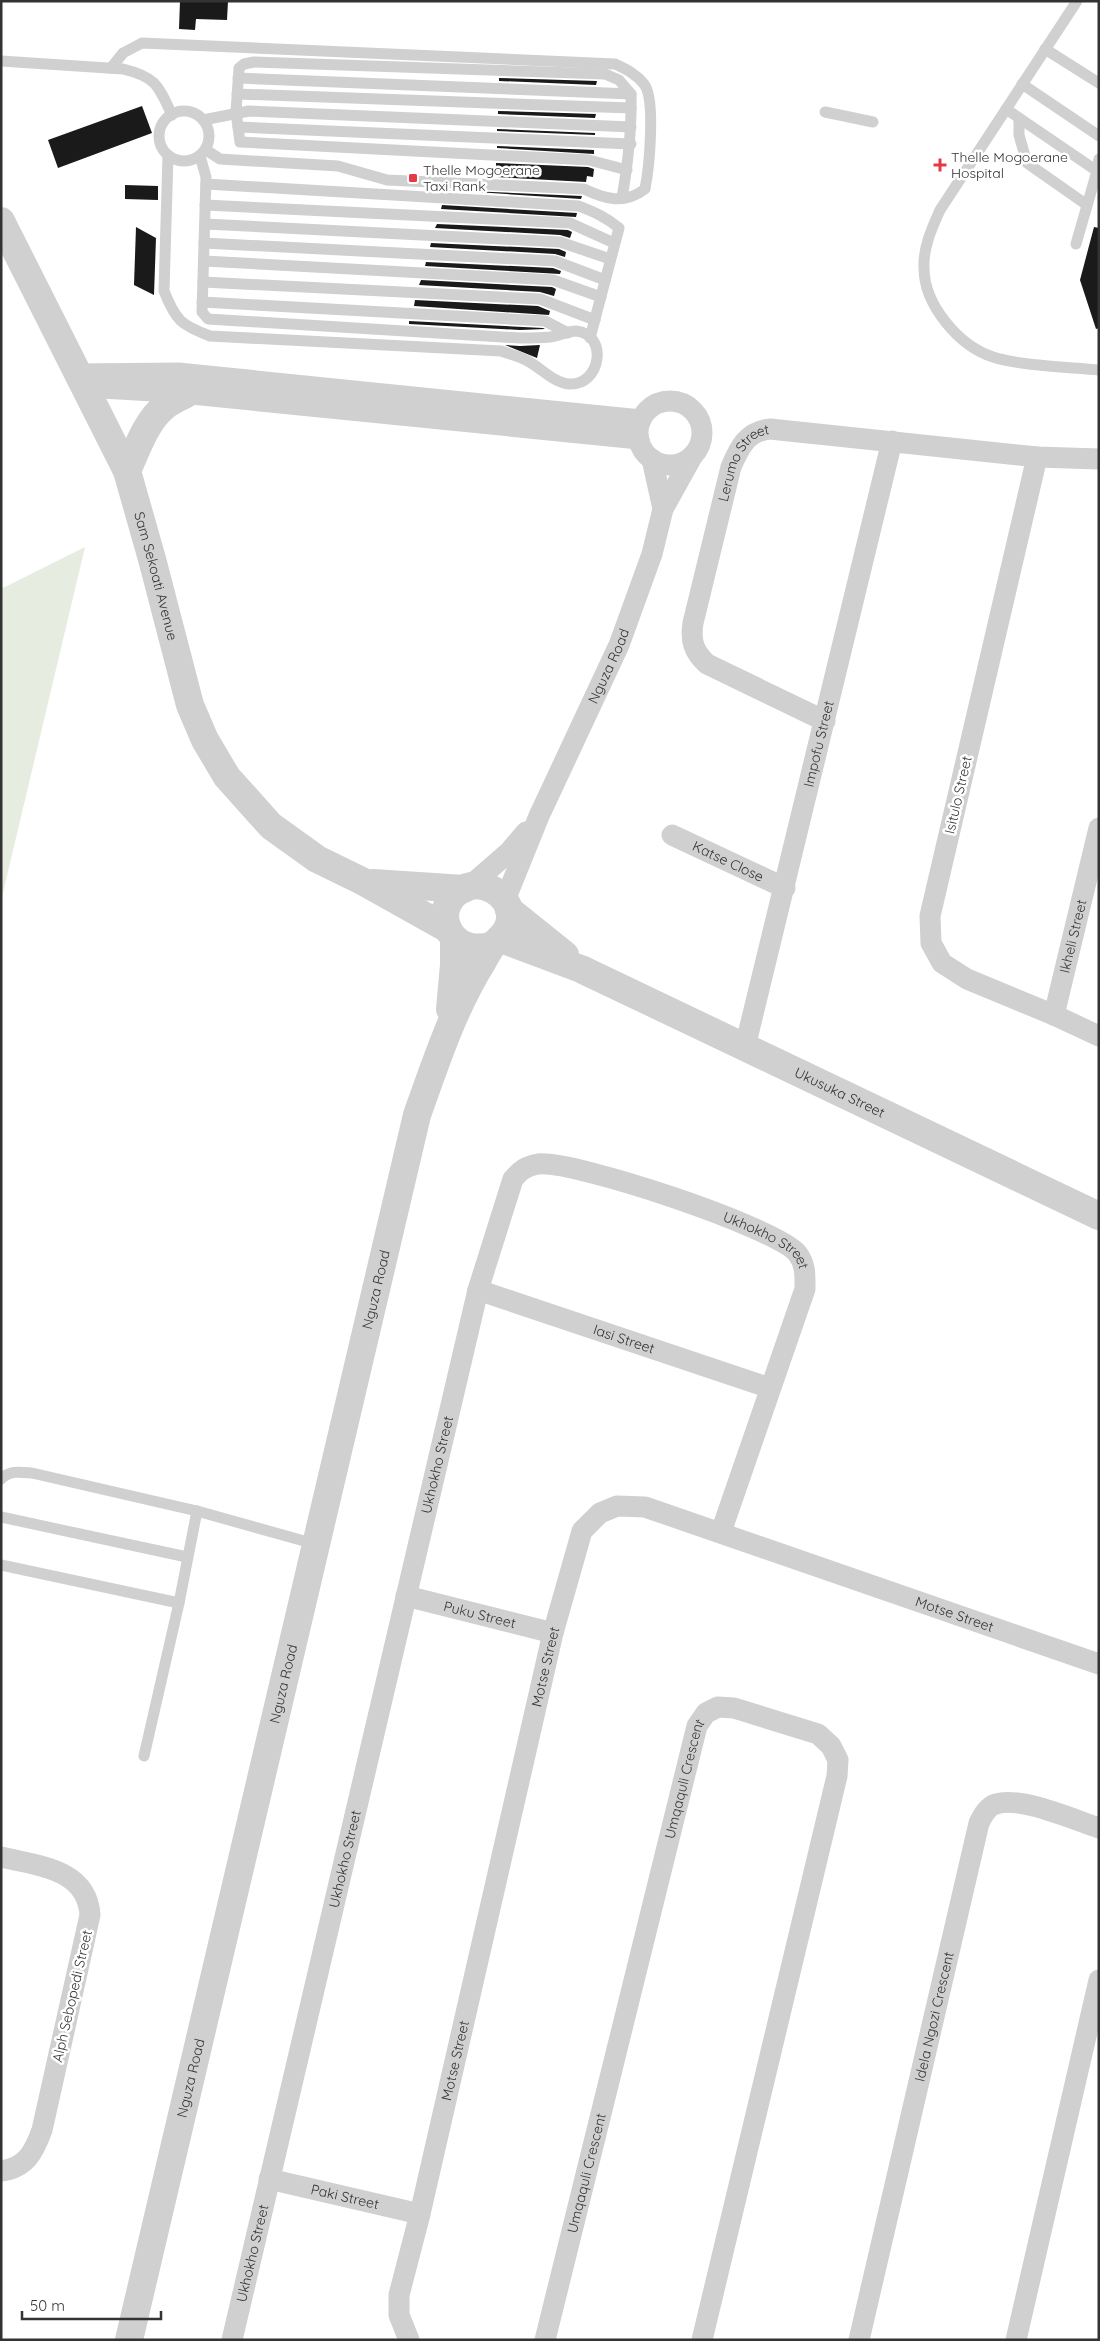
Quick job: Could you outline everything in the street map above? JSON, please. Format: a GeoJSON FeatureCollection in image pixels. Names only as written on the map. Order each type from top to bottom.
{"type":"FeatureCollection","features":[{"type":"Feature","properties":{"kind":"street","name":"Sam Sekoati Avenue"},"geometry":{"type":"LineString","coordinates":[[1,222],[126,471],[152,559],[190,705],[209,746],[228,777],[271,826],[317,859],[364,882],[451,934]]}},
{"type":"Feature","properties":{"kind":"street"},"geometry":{"type":"LineString","coordinates":[[126,471],[148,428],[165,405],[168,386],[178,373],[640,430]]}},
{"type":"Feature","properties":{"kind":"street"},"geometry":{"type":"LineString","coordinates":[[80,380],[168,386],[640,430]]}},
{"type":"Feature","properties":{"kind":"street"},"geometry":{"type":"LineString","coordinates":[[664,402],[684,404],[699,418],[702,428],[699,447],[693,455],[676,464],[667,464],[652,459],[646,454],[640,430],[655,405],[664,402]]}},
{"type":"Feature","properties":{"kind":"street","name":"Lerumo Street"},"geometry":{"type":"LineString","coordinates":[[825,722],[708,664],[693,648],[691,634],[693,623],[731,467],[738,452],[753,433],[770,429],[1037,457],[1099,460]]}},
{"type":"Feature","properties":{"kind":"street","name":"Impofu Street"},"geometry":{"type":"LineString","coordinates":[[745,1047],[892,441]]}},
{"type":"Feature","properties":{"kind":"street","name":"Nguza Road"},"geometry":{"type":"LineString","coordinates":[[507,905],[539,816],[618,645],[652,554],[663,509],[693,455]]}},
{"type":"Feature","properties":{"kind":"street","name":"Isitulo Street"},"geometry":{"type":"LineString","coordinates":[[1037,457],[930,916],[931,943],[942,963],[967,979],[1054,1014],[1099,1036]]}},
{"type":"Feature","properties":{"kind":"street","name":"Nguza Road"},"geometry":{"type":"LineString","coordinates":[[652,459],[663,509]]}},
{"type":"Feature","properties":{"kind":"street","name":"Nguza Road"},"geometry":{"type":"LineString","coordinates":[[467,888],[509,852],[539,816]]}},
{"type":"Feature","properties":{"kind":"street","name":"Ikheli Street"},"geometry":{"type":"LineString","coordinates":[[1054,1014],[1099,828]]}},
{"type":"Feature","properties":{"kind":"street","name":"Katse Close"},"geometry":{"type":"LineString","coordinates":[[672,835],[785,888]]}},
{"type":"Feature","properties":{"kind":"street","name":"Sam Sekoati Avenue"},"geometry":{"type":"LineString","coordinates":[[364,882],[467,888]]}},
{"type":"Feature","properties":{"kind":"street"},"geometry":{"type":"LineString","coordinates":[[467,888],[490,888],[507,905],[510,921],[507,931],[497,942],[483,949],[473,949],[462,945],[451,934],[446,919],[447,908],[452,899],[467,888]]}},
{"type":"Feature","properties":{"kind":"street","name":"Ukusuka Street"},"geometry":{"type":"LineString","coordinates":[[507,905],[581,969]]}},
{"type":"Feature","properties":{"kind":"street","name":"Nguza Road"},"geometry":{"type":"LineString","coordinates":[[447,1030],[454,965],[451,934]]}},
{"type":"Feature","properties":{"kind":"street","name":"Nguza Road"},"geometry":{"type":"LineString","coordinates":[[128,2340],[414,1124],[447,1030],[468,986],[497,942]]}},
{"type":"Feature","properties":{"kind":"street","name":"Ukusuka Street"},"geometry":{"type":"LineString","coordinates":[[497,942],[581,969],[1099,1216]]}},
{"type":"Feature","properties":{"kind":"street","name":"Ukhokho Street"},"geometry":{"type":"LineString","coordinates":[[232,2340],[478,1290],[513,1179],[523,1168],[539,1164],[582,1171],[697,1205],[783,1242],[797,1253],[806,1269],[805,1289],[721,1532]]}},
{"type":"Feature","properties":{"kind":"street","name":"Iasi Street"},"geometry":{"type":"LineString","coordinates":[[478,1290],[770,1388]]}},
{"type":"Feature","properties":{"kind":"street","name":"Motse Street"},"geometry":{"type":"LineString","coordinates":[[409,2340],[399,2315],[399,2295],[420,2214],[553,1633],[582,1530],[600,1513],[618,1506],[645,1507],[1099,1664]]}},
{"type":"Feature","properties":{"kind":"street","name":"Puku Street"},"geometry":{"type":"LineString","coordinates":[[406,1596],[553,1633]]}},
{"type":"Feature","properties":{"kind":"street","name":"Umqaquli Crescent"},"geometry":{"type":"LineString","coordinates":[[545,2340],[697,1726],[706,1713],[718,1707],[734,1708],[818,1734],[831,1746],[838,1760],[834,1785],[702,2340]]}},
{"type":"Feature","properties":{"kind":"street","name":"Idela Ngozi Crescent"},"geometry":{"type":"LineString","coordinates":[[859,2340],[979,1824],[984,1813],[992,1806],[1004,1802],[1022,1803],[1099,1828]]}},
{"type":"Feature","properties":{"kind":"street","name":"Alph Sebopedi Street"},"geometry":{"type":"LineString","coordinates":[[1,1857],[51,1869],[76,1881],[82,1887],[88,1902],[90,1915],[42,2130],[36,2148],[26,2162],[1,2171]]}},
{"type":"Feature","properties":{"kind":"street"},"geometry":{"type":"LineString","coordinates":[[1016,2340],[1099,1980]]}},
{"type":"Feature","properties":{"kind":"street","name":"Paki Street"},"geometry":{"type":"LineString","coordinates":[[269,2179],[420,2214]]}},
{"type":"Feature","properties":{"kind":"lane"},"geometry":{"type":"LineString","coordinates":[[1077,1],[940,210],[928,237],[924,268],[932,299],[940,316],[955,334],[992,357],[1032,364],[1099,370]]}},
{"type":"Feature","properties":{"kind":"lane"},"geometry":{"type":"LineString","coordinates":[[111,68],[123,53],[142,43],[615,64],[632,72],[645,86],[650,114],[648,173],[645,189],[636,196],[604,199],[584,189],[387,180],[338,166],[220,159],[203,153],[184,161],[168,155],[162,148],[160,133],[162,126],[172,115],[186,112],[198,115],[203,120],[209,133],[203,153],[206,184],[202,302],[202,312],[208,319],[520,338],[552,337],[576,331],[590,338],[597,351],[597,366],[587,379],[570,384],[562,382],[525,359],[501,351],[210,336],[186,327],[172,310],[164,291],[168,155]]}},
{"type":"Feature","properties":{"kind":"lane"},"geometry":{"type":"LineString","coordinates":[[1045,49],[1099,83]]}},
{"type":"Feature","properties":{"kind":"lane"},"geometry":{"type":"LineString","coordinates":[[1,61],[111,68],[140,73],[151,78],[162,94],[172,115]]}},
{"type":"Feature","properties":{"kind":"lane"},"geometry":{"type":"LineString","coordinates":[[622,198],[627,170],[631,144],[631,94],[619,80],[605,74],[254,62],[244,64],[239,68],[236,112],[240,142],[589,160],[627,170]]}},
{"type":"Feature","properties":{"kind":"lane"},"geometry":{"type":"LineString","coordinates":[[238,78],[631,94]]}},
{"type":"Feature","properties":{"kind":"lane"},"geometry":{"type":"LineString","coordinates":[[1022,84],[1099,136]]}},
{"type":"Feature","properties":{"kind":"lane"},"geometry":{"type":"LineString","coordinates":[[237,94],[631,108]]}},
{"type":"Feature","properties":{"kind":"lane"},"geometry":{"type":"LineString","coordinates":[[1006,109],[1098,165],[1076,244]]}},
{"type":"Feature","properties":{"kind":"lane"},"geometry":{"type":"LineString","coordinates":[[203,120],[236,112],[249,111],[631,127]]}},
{"type":"Feature","properties":{"kind":"lane"},"geometry":{"type":"LineString","coordinates":[[825,112],[873,122]]}},
{"type":"Feature","properties":{"kind":"lane"},"geometry":{"type":"LineString","coordinates":[[1019,118],[1019,135],[1024,158],[1027,163],[1087,205]]}},
{"type":"Feature","properties":{"kind":"lane"},"geometry":{"type":"LineString","coordinates":[[238,127],[631,144]]}},
{"type":"Feature","properties":{"kind":"lane"},"geometry":{"type":"LineString","coordinates":[[206,184],[579,206],[605,216],[618,228],[590,338]]}},
{"type":"Feature","properties":{"kind":"lane"},"geometry":{"type":"LineString","coordinates":[[205,205],[570,223],[614,243]]}},
{"type":"Feature","properties":{"kind":"lane"},"geometry":{"type":"LineString","coordinates":[[205,224],[560,242],[610,259]]}},
{"type":"Feature","properties":{"kind":"lane"},"geometry":{"type":"LineString","coordinates":[[204,242],[555,261],[605,280]]}},
{"type":"Feature","properties":{"kind":"lane"},"geometry":{"type":"LineString","coordinates":[[204,261],[553,280],[601,297]]}},
{"type":"Feature","properties":{"kind":"lane"},"geometry":{"type":"LineString","coordinates":[[203,282],[540,299],[595,320]]}},
{"type":"Feature","properties":{"kind":"lane"},"geometry":{"type":"LineString","coordinates":[[202,302],[545,321],[568,333]]}},
{"type":"Feature","properties":{"kind":"lane"},"geometry":{"type":"LineString","coordinates":[[1,1479],[16,1471],[32,1473],[197,1511],[315,1544]]}},
{"type":"Feature","properties":{"kind":"lane"},"geometry":{"type":"LineString","coordinates":[[144,1756],[179,1603],[197,1511]]}},
{"type":"Feature","properties":{"kind":"lane"},"geometry":{"type":"LineString","coordinates":[[1,1517],[187,1557]]}},
{"type":"Feature","properties":{"kind":"lane"},"geometry":{"type":"LineString","coordinates":[[1,1565],[179,1603]]}},
{"type":"Feature","properties":{"kind":"shaded area"},"geometry":{"type":"Polygon","coordinates":[[[85,547],[1,901],[1,589],[85,547]]]}},
{"type":"Feature","properties":{"kind":"building"},"geometry":{"type":"Polygon","coordinates":[[[180,1],[228,1],[227,20],[196,19],[195,30],[179,29],[180,1]]]}},
{"type":"Feature","properties":{"kind":"building"},"geometry":{"type":"Polygon","coordinates":[[[499,78],[597,81],[596,85],[499,81],[499,78]]]}},
{"type":"Feature","properties":{"kind":"building"},"geometry":{"type":"Polygon","coordinates":[[[142,106],[152,133],[58,168],[48,140],[142,106]]]}},
{"type":"Feature","properties":{"kind":"building"},"geometry":{"type":"Polygon","coordinates":[[[498,111],[596,114],[595,118],[498,114],[498,111]]]}},
{"type":"Feature","properties":{"kind":"building"},"geometry":{"type":"Polygon","coordinates":[[[497,129],[595,133],[595,135],[497,131],[497,129]]]}},
{"type":"Feature","properties":{"kind":"building"},"geometry":{"type":"Polygon","coordinates":[[[497,146],[594,150],[594,154],[497,148],[497,146]]]}},
{"type":"Feature","properties":{"kind":"building"},"geometry":{"type":"Polygon","coordinates":[[[496,163],[588,167],[594,169],[593,177],[587,176],[586,182],[496,177],[496,163]]]}},
{"type":"Feature","properties":{"kind":"building"},"geometry":{"type":"Polygon","coordinates":[[[125,185],[158,186],[158,200],[125,199],[125,185]]]}},
{"type":"Feature","properties":{"kind":"building"},"geometry":{"type":"Polygon","coordinates":[[[446,190],[582,196],[581,199],[446,190]]]}},
{"type":"Feature","properties":{"kind":"building"},"geometry":{"type":"Polygon","coordinates":[[[442,205],[577,213],[576,217],[441,209],[442,205]]]}},
{"type":"Feature","properties":{"kind":"building"},"geometry":{"type":"Polygon","coordinates":[[[437,224],[568,230],[572,232],[570,238],[560,235],[435,228],[437,224]]]}},
{"type":"Feature","properties":{"kind":"building"},"geometry":{"type":"Polygon","coordinates":[[[136,227],[156,238],[154,295],[134,285],[136,227]]]}},
{"type":"Feature","properties":{"kind":"building"},"geometry":{"type":"Polygon","coordinates":[[[1094,227],[1099,228],[1099,328],[1096,329],[1080,280],[1094,227]]]}},
{"type":"Feature","properties":{"kind":"building"},"geometry":{"type":"Polygon","coordinates":[[[431,243],[559,249],[566,252],[565,257],[555,254],[430,247],[431,243]]]}},
{"type":"Feature","properties":{"kind":"building"},"geometry":{"type":"Polygon","coordinates":[[[426,262],[553,268],[561,271],[560,274],[425,266],[426,262]]]}},
{"type":"Feature","properties":{"kind":"building"},"geometry":{"type":"Polygon","coordinates":[[[421,280],[552,287],[556,289],[554,296],[540,292],[419,285],[421,280]]]}},
{"type":"Feature","properties":{"kind":"building"},"geometry":{"type":"Polygon","coordinates":[[[415,300],[538,306],[550,311],[549,315],[414,306],[415,300]]]}},
{"type":"Feature","properties":{"kind":"building"},"geometry":{"type":"Polygon","coordinates":[[[409,321],[545,329],[520,330],[409,324],[409,321]]]}},
{"type":"Feature","properties":{"kind":"building"},"geometry":{"type":"Polygon","coordinates":[[[505,345],[520,346],[540,345],[537,358],[505,345]]]}},
{"type":"Feature","properties":{"kind":"place","name":"Thelle Mogoerane Hospital"},"geometry":{"type":"Point","coordinates":[940,165]}},
{"type":"Feature","properties":{"kind":"place","name":"Thelle Mogoerane Taxi Rank"},"geometry":{"type":"Point","coordinates":[413,178]}}]}
